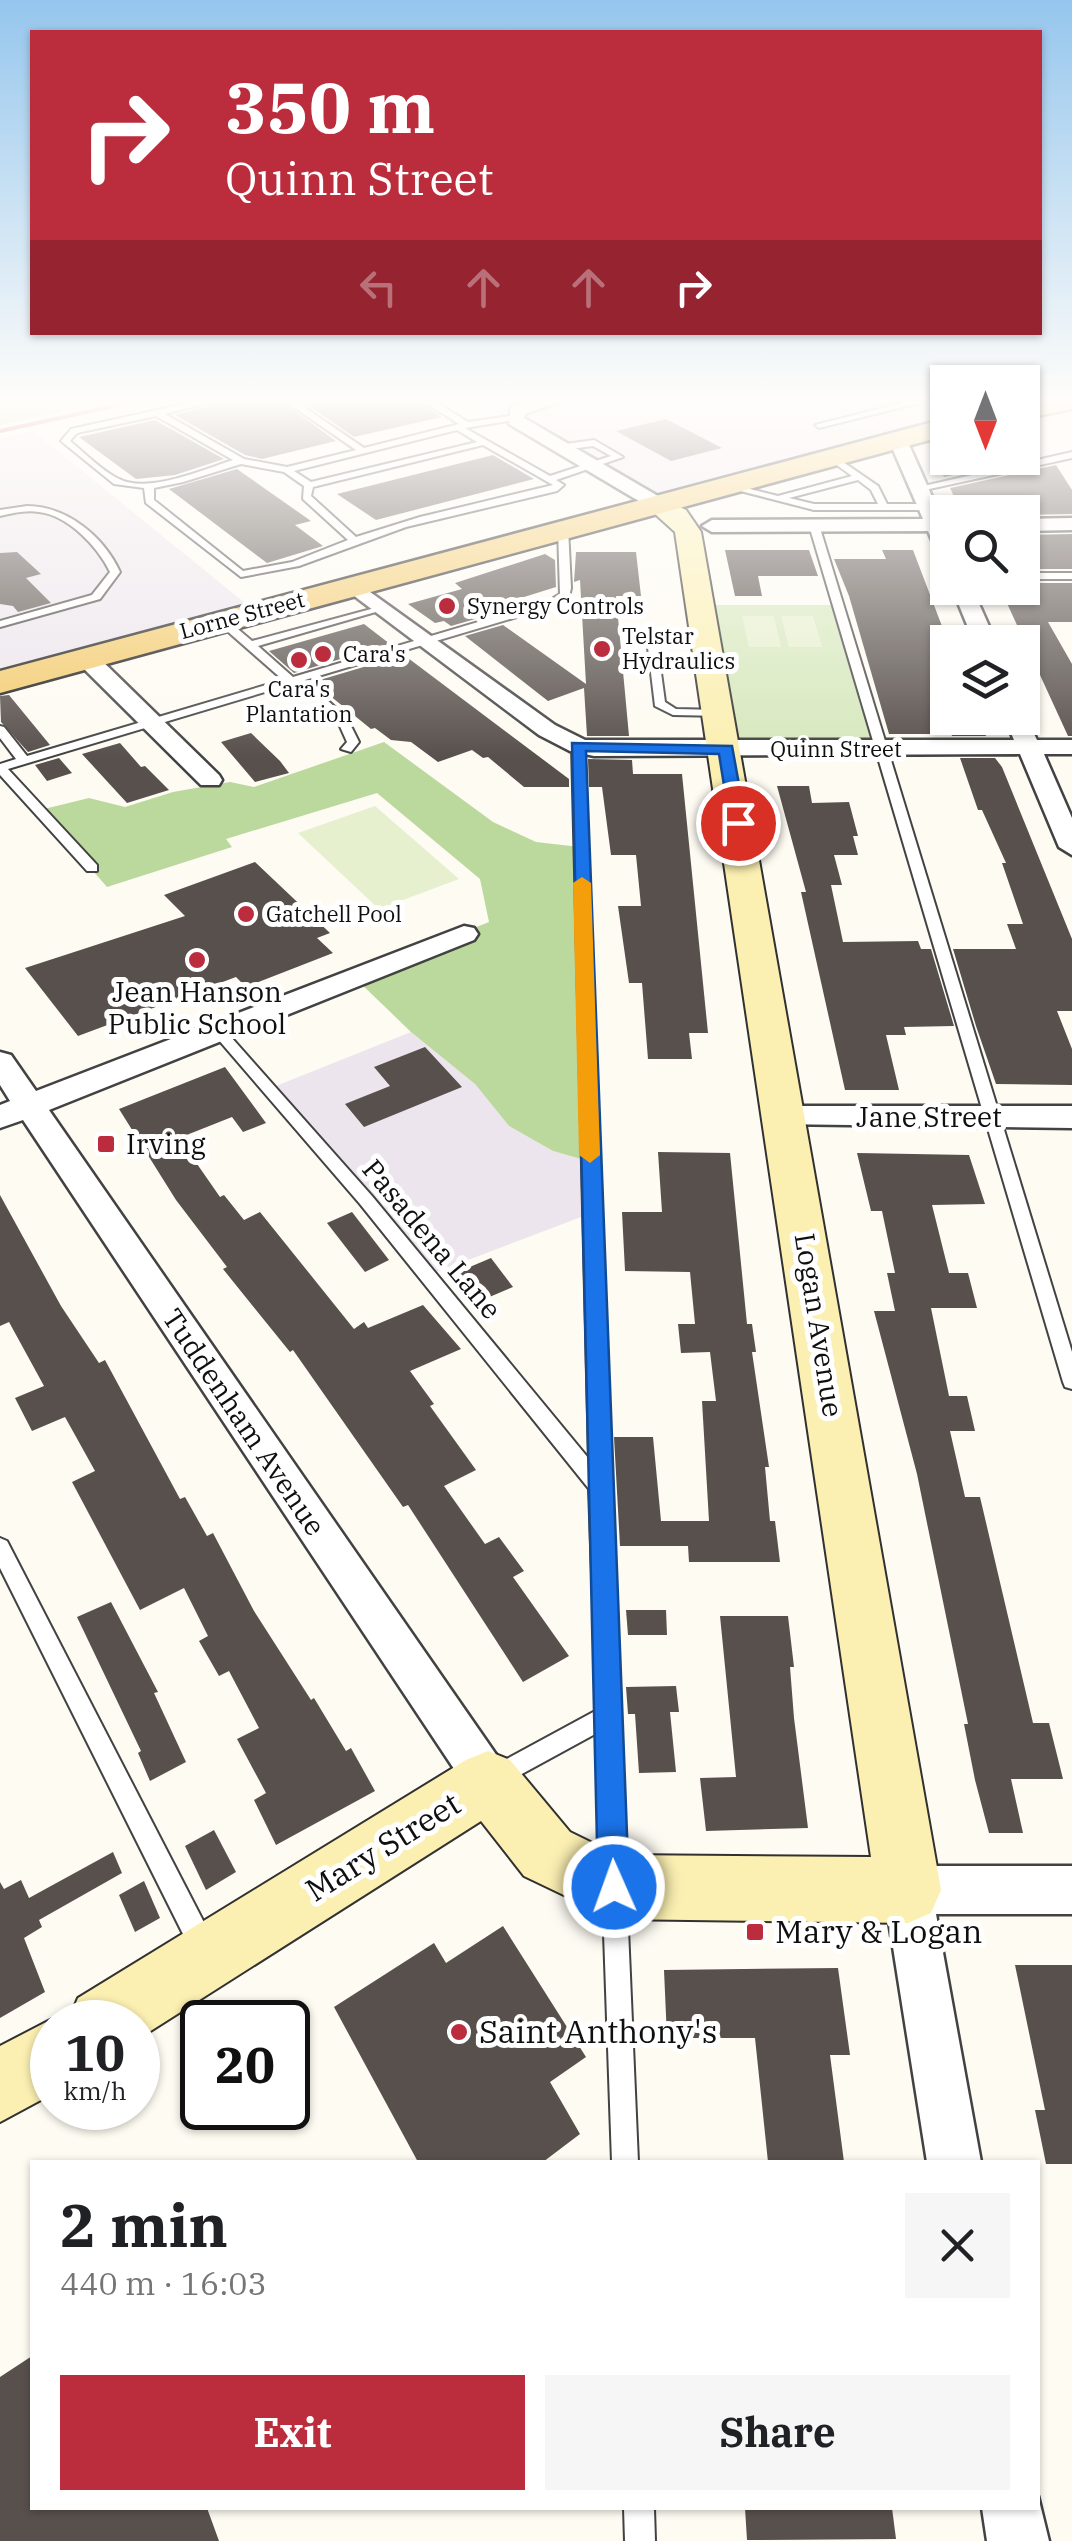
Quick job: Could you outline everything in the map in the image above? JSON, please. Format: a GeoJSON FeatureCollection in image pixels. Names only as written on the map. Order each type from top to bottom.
{"type":"FeatureCollection","features":[{"type":"Feature","properties":{"kind":"main road","name":"Lorne Street"},"geometry":{"type":"LineString","coordinates":[[0,682],[594,520]]}},
{"type":"Feature","properties":{"kind":"street","name":"Logan Avenue"},"geometry":{"type":"LineString","coordinates":[[679,520],[688,532],[723,732],[954,2160]]}},
{"type":"Feature","properties":{"kind":"street"},"geometry":{"type":"LineString","coordinates":[[712,526],[814,526],[927,520]]}},
{"type":"Feature","properties":{"kind":"street"},"geometry":{"type":"LineString","coordinates":[[1040,524],[1072,524]]}},
{"type":"Feature","properties":{"kind":"street","name":"Quinn Street"},"geometry":{"type":"LineString","coordinates":[[352,585],[546,730],[578,746],[723,732],[879,748],[1072,747]]}},
{"type":"Feature","properties":{"kind":"street"},"geometry":{"type":"LineString","coordinates":[[86,658],[210,780]]}},
{"type":"Feature","properties":{"kind":"street"},"geometry":{"type":"LineString","coordinates":[[1023,735],[1072,846]]}},
{"type":"Feature","properties":{"kind":"street"},"geometry":{"type":"LineString","coordinates":[[15,1112],[464,934]]}},
{"type":"Feature","properties":{"kind":"street","name":"Tuddenham Avenue"},"geometry":{"type":"LineString","coordinates":[[0,1062],[15,1112],[488,1781]]}},
{"type":"Feature","properties":{"kind":"street","name":"Jane Street"},"geometry":{"type":"LineString","coordinates":[[786,1117],[1072,1117]]}},
{"type":"Feature","properties":{"kind":"street","name":"Mary Street"},"geometry":{"type":"LineString","coordinates":[[137,2000],[488,1781],[547,1854],[614,1887],[1072,1890]]}},
{"type":"Feature","properties":{"kind":"street"},"geometry":{"type":"LineString","coordinates":[[0,2086],[30,2068]]}},
{"type":"Feature","properties":{"kind":"street"},"geometry":{"type":"LineString","coordinates":[[1012,2510],[1018,2541]]}},
{"type":"Feature","properties":{"kind":"lane"},"geometry":{"type":"LineString","coordinates":[[0,624],[96,597],[115,572],[107,553],[69,520]]}},
{"type":"Feature","properties":{"kind":"lane"},"geometry":{"type":"LineString","coordinates":[[171,520],[241,574],[336,552],[354,540],[436,520]]}},
{"type":"Feature","properties":{"kind":"lane"},"geometry":{"type":"LineString","coordinates":[[331,520],[354,540]]}},
{"type":"Feature","properties":{"kind":"lane"},"geometry":{"type":"LineString","coordinates":[[814,526],[1072,1382]]}},
{"type":"Feature","properties":{"kind":"lane"},"geometry":{"type":"LineString","coordinates":[[92,868],[0,768],[562,599],[566,588],[563,528]]}},
{"type":"Feature","properties":{"kind":"lane"},"geometry":{"type":"LineString","coordinates":[[1040,576],[1072,576]]}},
{"type":"Feature","properties":{"kind":"lane"},"geometry":{"type":"LineString","coordinates":[[251,645],[382,608]]}},
{"type":"Feature","properties":{"kind":"lane"},"geometry":{"type":"LineString","coordinates":[[222,620],[342,720],[353,742],[348,749]]}},
{"type":"Feature","properties":{"kind":"lane"},"geometry":{"type":"LineString","coordinates":[[706,633],[650,633],[659,704],[723,732]]}},
{"type":"Feature","properties":{"kind":"lane"},"geometry":{"type":"LineString","coordinates":[[0,730],[24,761]]}},
{"type":"Feature","properties":{"kind":"lane"},"geometry":{"type":"LineString","coordinates":[[578,746],[598,1486],[625,2160]]}},
{"type":"Feature","properties":{"kind":"lane","name":"Pasadena Lane"},"geometry":{"type":"LineString","coordinates":[[218,1031],[366,1200],[598,1486]]}},
{"type":"Feature","properties":{"kind":"lane"},"geometry":{"type":"LineString","coordinates":[[0,1547],[208,1956]]}},
{"type":"Feature","properties":{"kind":"lane"},"geometry":{"type":"LineString","coordinates":[[488,1781],[606,1716]]}},
{"type":"Feature","properties":{"kind":"lane"},"geometry":{"type":"LineString","coordinates":[[639,2510],[640,2541]]}},
{"type":"Feature","properties":{"kind":"shaded area"},"geometry":{"type":"Polygon","coordinates":[[[0,520],[142,520],[256,612],[0,682],[0,520]]]}},
{"type":"Feature","properties":{"kind":"shaded area"},"geometry":{"type":"Polygon","coordinates":[[[411,1032],[475,1084],[509,1126],[553,1151],[588,1161],[589,1214],[426,1276],[266,1090],[411,1032]]]}},
{"type":"Feature","properties":{"kind":"green space"},"geometry":{"type":"Polygon","coordinates":[[[702,605],[836,605],[877,749],[729,750],[702,605]]]}},
{"type":"Feature","properties":{"kind":"green space"},"geometry":{"type":"Polygon","coordinates":[[[742,616],[774,616],[781,647],[749,647],[742,616]]]}},
{"type":"Feature","properties":{"kind":"green space"},"geometry":{"type":"Polygon","coordinates":[[[781,616],[813,616],[822,647],[789,647],[781,616]]]}},
{"type":"Feature","properties":{"kind":"green space"},"geometry":{"type":"Polygon","coordinates":[[[384,742],[493,822],[536,842],[580,847],[588,1161],[553,1151],[509,1126],[475,1084],[411,1032],[353,976],[489,922],[480,879],[377,793],[226,839],[232,847],[107,887],[40,810],[89,798],[125,807],[173,792],[230,782],[254,787],[384,742]]]}},
{"type":"Feature","properties":{"kind":"green space"},"geometry":{"type":"Polygon","coordinates":[[[375,806],[459,879],[379,909],[298,833],[375,806]]]}},
{"type":"Feature","properties":{"kind":"building"},"geometry":{"type":"Polygon","coordinates":[[[209,520],[311,521],[295,525],[323,546],[267,563],[209,520]]]}},
{"type":"Feature","properties":{"kind":"building"},"geometry":{"type":"Polygon","coordinates":[[[1072,534],[1072,569],[1040,569],[1040,535],[1072,534]]]}},
{"type":"Feature","properties":{"kind":"building"},"geometry":{"type":"Polygon","coordinates":[[[725,550],[809,550],[818,576],[758,576],[762,596],[735,596],[725,550]]]}},
{"type":"Feature","properties":{"kind":"building"},"geometry":{"type":"Polygon","coordinates":[[[882,550],[913,550],[930,595],[930,605],[934,605],[942,625],[930,625],[930,734],[889,734],[849,596],[834,559],[886,559],[882,550]]]}},
{"type":"Feature","properties":{"kind":"building"},"geometry":{"type":"Polygon","coordinates":[[[17,552],[41,574],[26,578],[51,603],[18,612],[13,606],[0,604],[0,553],[17,552]]]}},
{"type":"Feature","properties":{"kind":"building"},"geometry":{"type":"Polygon","coordinates":[[[576,552],[636,552],[641,596],[616,596],[629,736],[587,736],[584,688],[548,701],[465,636],[503,625],[586,684],[580,580],[574,582],[576,552]]]}},
{"type":"Feature","properties":{"kind":"building"},"geometry":{"type":"Polygon","coordinates":[[[545,554],[555,560],[556,587],[482,610],[489,615],[451,626],[444,621],[435,623],[408,604],[462,589],[455,583],[545,554]]]}},
{"type":"Feature","properties":{"kind":"building"},"geometry":{"type":"Polygon","coordinates":[[[1040,583],[1072,583],[1072,622],[1048,622],[1072,664],[1072,736],[1068,736],[1040,675],[1040,625],[1017,625],[1008,605],[1040,605],[1040,583]]]}},
{"type":"Feature","properties":{"kind":"building"},"geometry":{"type":"Polygon","coordinates":[[[364,624],[390,644],[294,673],[269,651],[364,624]]]}},
{"type":"Feature","properties":{"kind":"building"},"geometry":{"type":"Polygon","coordinates":[[[404,655],[569,779],[569,787],[524,787],[488,757],[472,750],[438,762],[411,742],[391,740],[371,729],[313,682],[404,655]]]}},
{"type":"Feature","properties":{"kind":"building"},"geometry":{"type":"Polygon","coordinates":[[[9,695],[50,745],[28,752],[1,722],[0,696],[9,695]]]}},
{"type":"Feature","properties":{"kind":"building"},"geometry":{"type":"Polygon","coordinates":[[[251,733],[289,773],[255,782],[221,742],[251,733]]]}},
{"type":"Feature","properties":{"kind":"building"},"geometry":{"type":"Polygon","coordinates":[[[120,743],[169,790],[127,803],[82,754],[120,743]]]}},
{"type":"Feature","properties":{"kind":"building"},"geometry":{"type":"Polygon","coordinates":[[[59,758],[72,773],[47,781],[35,765],[59,758]]]}},
{"type":"Feature","properties":{"kind":"building"},"geometry":{"type":"Polygon","coordinates":[[[960,758],[995,758],[1002,767],[1072,939],[1072,1011],[1057,1011],[1072,1049],[1072,1085],[996,1084],[976,1026],[953,949],[1016,949],[1007,924],[1023,924],[1002,863],[1006,863],[982,810],[978,810],[960,758]]]}},
{"type":"Feature","properties":{"kind":"building"},"geometry":{"type":"Polygon","coordinates":[[[588,759],[632,760],[633,774],[682,774],[708,1033],[689,1033],[692,1059],[648,1059],[642,983],[629,983],[618,906],[641,906],[636,855],[611,855],[602,787],[589,787],[588,759]]]}},
{"type":"Feature","properties":{"kind":"building"},"geometry":{"type":"Polygon","coordinates":[[[777,786],[809,786],[812,803],[849,802],[858,836],[853,836],[858,855],[834,855],[842,885],[831,885],[843,942],[918,941],[921,949],[931,949],[954,1026],[904,1027],[906,1035],[886,1035],[899,1090],[845,1090],[801,892],[806,892],[777,786]]]}},
{"type":"Feature","properties":{"kind":"building"},"geometry":{"type":"Polygon","coordinates":[[[255,862],[330,933],[317,938],[333,953],[246,987],[236,977],[78,1036],[25,968],[185,916],[164,895],[255,862]]]}},
{"type":"Feature","properties":{"kind":"building"},"geometry":{"type":"Polygon","coordinates":[[[425,1047],[462,1087],[364,1127],[345,1104],[390,1086],[374,1067],[425,1047]]]}},
{"type":"Feature","properties":{"kind":"building"},"geometry":{"type":"Polygon","coordinates":[[[225,1067],[266,1123],[243,1132],[232,1117],[179,1138],[220,1197],[224,1195],[244,1220],[260,1212],[354,1329],[364,1322],[368,1328],[423,1305],[461,1349],[410,1371],[476,1470],[444,1486],[485,1544],[499,1537],[524,1571],[513,1577],[569,1656],[523,1682],[408,1505],[403,1507],[293,1350],[290,1352],[223,1269],[227,1267],[176,1200],[119,1109],[225,1067]]]}},
{"type":"Feature","properties":{"kind":"building"},"geometry":{"type":"Polygon","coordinates":[[[658,1152],[730,1153],[747,1324],[752,1324],[756,1352],[752,1352],[769,1467],[765,1467],[770,1521],[775,1521],[780,1562],[689,1562],[688,1546],[620,1546],[614,1437],[653,1437],[661,1521],[709,1521],[702,1401],[716,1401],[710,1352],[681,1353],[678,1324],[695,1324],[690,1272],[625,1271],[622,1212],[662,1212],[658,1152]]]}},
{"type":"Feature","properties":{"kind":"building"},"geometry":{"type":"Polygon","coordinates":[[[857,1153],[969,1155],[985,1204],[932,1205],[949,1273],[968,1273],[977,1308],[931,1308],[949,1396],[967,1396],[975,1431],[950,1431],[965,1497],[980,1497],[1033,1723],[1049,1723],[1063,1779],[1011,1779],[1023,1833],[989,1833],[975,1780],[964,1724],[968,1724],[917,1474],[874,1311],[895,1311],[887,1273],[895,1273],[882,1211],[871,1211],[857,1153]]]}},
{"type":"Feature","properties":{"kind":"building"},"geometry":{"type":"Polygon","coordinates":[[[0,1195],[61,1306],[99,1363],[105,1360],[180,1499],[185,1497],[207,1536],[213,1533],[254,1611],[346,1751],[351,1748],[375,1791],[276,1845],[254,1800],[266,1793],[237,1739],[259,1728],[229,1671],[219,1676],[199,1641],[208,1636],[184,1588],[140,1610],[72,1482],[95,1471],[65,1417],[32,1431],[15,1398],[44,1386],[9,1322],[0,1326],[0,1195]]]}},
{"type":"Feature","properties":{"kind":"building"},"geometry":{"type":"Polygon","coordinates":[[[352,1212],[389,1260],[365,1272],[327,1223],[352,1212]]]}},
{"type":"Feature","properties":{"kind":"building"},"geometry":{"type":"Polygon","coordinates":[[[491,1258],[513,1287],[480,1301],[458,1272],[491,1258]]]}},
{"type":"Feature","properties":{"kind":"building"},"geometry":{"type":"Polygon","coordinates":[[[111,1602],[158,1692],[154,1693],[186,1762],[150,1781],[138,1753],[141,1751],[77,1617],[111,1602]]]}},
{"type":"Feature","properties":{"kind":"building"},"geometry":{"type":"Polygon","coordinates":[[[626,1610],[666,1610],[667,1635],[628,1635],[626,1610]]]}},
{"type":"Feature","properties":{"kind":"building"},"geometry":{"type":"Polygon","coordinates":[[[720,1616],[788,1616],[794,1718],[808,1828],[706,1831],[700,1778],[736,1777],[720,1616]]]}},
{"type":"Feature","properties":{"kind":"building"},"geometry":{"type":"Polygon","coordinates":[[[676,1686],[679,1712],[670,1712],[676,1772],[639,1773],[635,1714],[628,1714],[626,1687],[676,1686]]]}},
{"type":"Feature","properties":{"kind":"building"},"geometry":{"type":"Polygon","coordinates":[[[214,1830],[236,1872],[206,1890],[185,1846],[214,1830]]]}},
{"type":"Feature","properties":{"kind":"building"},"geometry":{"type":"Polygon","coordinates":[[[113,1852],[122,1873],[39,1920],[42,1927],[24,1938],[45,1992],[0,2018],[0,1882],[4,1889],[21,1880],[29,1898],[113,1852]]]}},
{"type":"Feature","properties":{"kind":"building"},"geometry":{"type":"Polygon","coordinates":[[[144,1881],[160,1918],[135,1932],[119,1895],[144,1881]]]}},
{"type":"Feature","properties":{"kind":"building","name":"Saint Anthony's"},"geometry":{"type":"Polygon","coordinates":[[[503,1926],[586,2057],[550,2082],[580,2134],[546,2160],[417,2160],[334,2007],[434,1943],[446,1963],[503,1926]]]}},
{"type":"Feature","properties":{"kind":"building"},"geometry":{"type":"Polygon","coordinates":[[[1015,1965],[1072,1965],[1072,2164],[1046,2164],[1035,2110],[1045,2110],[1015,1965]]]}},
{"type":"Feature","properties":{"kind":"building"},"geometry":{"type":"Polygon","coordinates":[[[838,1968],[850,2055],[830,2055],[844,2160],[768,2160],[755,2038],[667,2038],[664,1970],[838,1968]]]}},
{"type":"Feature","properties":{"kind":"building"},"geometry":{"type":"Polygon","coordinates":[[[30,2357],[30,2510],[208,2510],[219,2541],[0,2541],[0,2377],[30,2357]]]}},
{"type":"Feature","properties":{"kind":"building"},"geometry":{"type":"Polygon","coordinates":[[[745,2510],[892,2510],[896,2539],[747,2540],[745,2510]]]}},
{"type":"Feature","properties":{"kind":"slow traffic"},"geometry":{"type":"LineString","coordinates":[[582,883],[590,1155]]}},
{"type":"Feature","properties":{"kind":"place","name":"Synergy Controls"},"geometry":{"type":"Point","coordinates":[447,606]}},
{"type":"Feature","properties":{"kind":"place","name":"Telstar Hydraulics"},"geometry":{"type":"Point","coordinates":[602,649]}},
{"type":"Feature","properties":{"kind":"place","name":"Cara's"},"geometry":{"type":"Point","coordinates":[323,654]}},
{"type":"Feature","properties":{"kind":"place","name":"Cara's Plantation"},"geometry":{"type":"Point","coordinates":[299,660]}},
{"type":"Feature","properties":{"kind":"place","name":"Gatchell Pool"},"geometry":{"type":"Point","coordinates":[246,914]}},
{"type":"Feature","properties":{"kind":"place","name":"Jean Hanson Public School"},"geometry":{"type":"Point","coordinates":[197,960]}},
{"type":"Feature","properties":{"kind":"place","name":"Irving"},"geometry":{"type":"Point","coordinates":[106,1144]}},
{"type":"Feature","properties":{"kind":"place","name":"Mary & Logan"},"geometry":{"type":"Point","coordinates":[755,1932]}},
{"type":"Feature","properties":{"kind":"place","name":"Saint Anthony's"},"geometry":{"type":"Point","coordinates":[459,2032]}},
{"type":"Feature","properties":{"kind":"route"},"geometry":{"type":"LineString","coordinates":[[614,1887],[598,1486],[578,746],[726,750],[738,823]]}}]}
